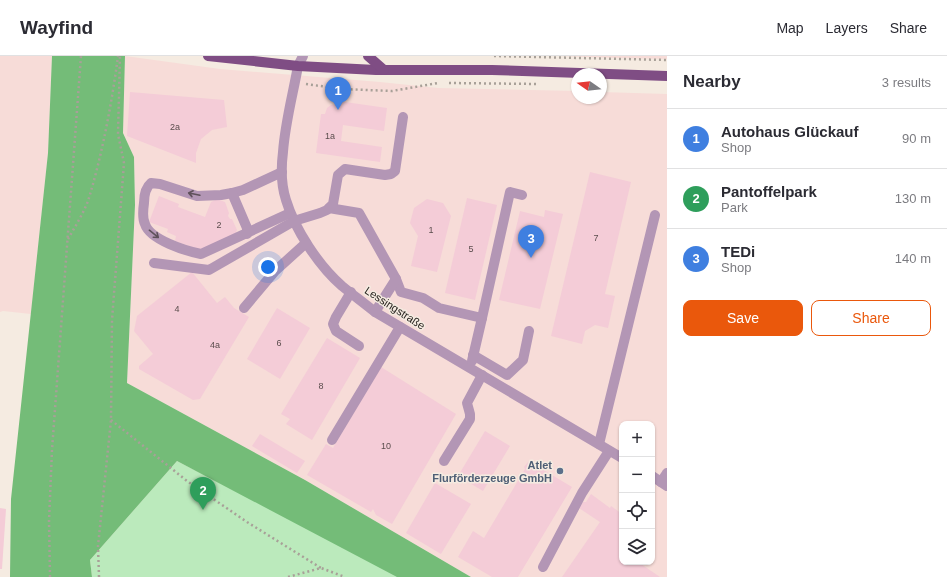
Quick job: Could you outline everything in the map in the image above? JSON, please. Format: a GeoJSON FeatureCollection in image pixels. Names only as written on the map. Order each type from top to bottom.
{"type":"FeatureCollection","features":[{"type":"Feature","properties":{"kind":"main road"},"geometry":{"type":"LineString","coordinates":[[208,56],[298,66],[384,70],[492,70],[667,76]]}},
{"type":"Feature","properties":{"kind":"main road"},"geometry":{"type":"LineString","coordinates":[[368,56],[384,70]]}},
{"type":"Feature","properties":{"kind":"street","name":"Lessingstraße"},"geometry":{"type":"LineString","coordinates":[[303,56],[298,66],[295,82],[283,152],[282,172],[285,200],[306,243],[336,279],[375,312],[620,457]]}},
{"type":"Feature","properties":{"kind":"street"},"geometry":{"type":"LineString","coordinates":[[282,172],[232,194],[197,196],[160,184],[151,183],[145,191],[143,214],[145,225],[160,239],[177,247],[201,254],[247,234],[292,217],[320,213],[333,204],[338,175],[345,169],[385,175],[391,174],[395,171],[403,117]]}},
{"type":"Feature","properties":{"kind":"street"},"geometry":{"type":"LineString","coordinates":[[470,368],[510,192],[522,195]]}},
{"type":"Feature","properties":{"kind":"street"},"geometry":{"type":"LineString","coordinates":[[232,194],[247,228],[247,234]]}},
{"type":"Feature","properties":{"kind":"street"},"geometry":{"type":"LineString","coordinates":[[329,208],[359,212],[396,279],[401,292],[423,298],[439,308],[482,318]]}},
{"type":"Feature","properties":{"kind":"street"},"geometry":{"type":"LineString","coordinates":[[599,444],[655,214]]}},
{"type":"Feature","properties":{"kind":"street"},"geometry":{"type":"LineString","coordinates":[[154,263],[209,270],[292,217]]}},
{"type":"Feature","properties":{"kind":"street"},"geometry":{"type":"LineString","coordinates":[[244,308],[275,271],[306,243]]}},
{"type":"Feature","properties":{"kind":"street"},"geometry":{"type":"LineString","coordinates":[[375,312],[396,279]]}},
{"type":"Feature","properties":{"kind":"street"},"geometry":{"type":"LineString","coordinates":[[351,292],[333,324],[336,331],[359,346]]}},
{"type":"Feature","properties":{"kind":"street"},"geometry":{"type":"LineString","coordinates":[[332,440],[400,327]]}},
{"type":"Feature","properties":{"kind":"street"},"geometry":{"type":"LineString","coordinates":[[503,388],[507,375],[523,360],[529,331]]}},
{"type":"Feature","properties":{"kind":"street"},"geometry":{"type":"LineString","coordinates":[[473,355],[507,375]]}},
{"type":"Feature","properties":{"kind":"street"},"geometry":{"type":"LineString","coordinates":[[444,461],[470,419],[467,403],[482,375]]}},
{"type":"Feature","properties":{"kind":"street"},"geometry":{"type":"LineString","coordinates":[[543,567],[582,493],[609,451]]}},
{"type":"Feature","properties":{"kind":"street"},"geometry":{"type":"LineString","coordinates":[[655,477],[665,480]]}},
{"type":"Feature","properties":{"kind":"path"},"geometry":{"type":"LineString","coordinates":[[50,577],[49,521],[52,450],[81,56]]}},
{"type":"Feature","properties":{"kind":"path"},"geometry":{"type":"LineString","coordinates":[[67,241],[87,202],[100,152],[119,56]]}},
{"type":"Feature","properties":{"kind":"path"},"geometry":{"type":"LineString","coordinates":[[99,577],[98,546],[111,420],[112,320],[124,163],[118,134],[119,56]]}},
{"type":"Feature","properties":{"kind":"path"},"geometry":{"type":"LineString","coordinates":[[494,56],[667,60]]}},
{"type":"Feature","properties":{"kind":"path"},"geometry":{"type":"LineString","coordinates":[[295,82],[316,87],[392,91],[436,82],[539,84]]}},
{"type":"Feature","properties":{"kind":"path"},"geometry":{"type":"LineString","coordinates":[[111,420],[187,481],[247,522],[321,568],[346,577]]}},
{"type":"Feature","properties":{"kind":"path"},"geometry":{"type":"LineString","coordinates":[[288,577],[321,568]]}},
{"type":"Feature","properties":{"kind":"shaded area"},"geometry":{"type":"Polygon","coordinates":[[[0,56],[52,56],[48,153],[31,314],[0,312],[0,56]]]}},
{"type":"Feature","properties":{"kind":"shaded area"},"geometry":{"type":"Polygon","coordinates":[[[125,56],[220,69],[438,88],[571,91],[571,104],[607,104],[607,92],[667,94],[667,577],[471,577],[305,480],[127,383],[135,205],[134,157],[123,133],[125,56]]]}},
{"type":"Feature","properties":{"kind":"shaded area"},"geometry":{"type":"Polygon","coordinates":[[[557,56],[667,56],[667,59],[615,58],[557,56]]]}},
{"type":"Feature","properties":{"kind":"green space"},"geometry":{"type":"Polygon","coordinates":[[[52,56],[125,56],[123,133],[134,157],[135,205],[127,383],[305,480],[471,577],[397,577],[177,461],[90,560],[92,577],[10,577],[11,499],[48,153],[52,56]]]}},
{"type":"Feature","properties":{"kind":"green space"},"geometry":{"type":"Polygon","coordinates":[[[177,461],[402,577],[92,577],[90,560],[177,461]]]}},
{"type":"Feature","properties":{"kind":"building"},"geometry":{"type":"Polygon","coordinates":[[[130,92],[224,100],[227,127],[212,130],[201,139],[196,153],[196,163],[127,136],[130,92]]]}},
{"type":"Feature","properties":{"kind":"building"},"geometry":{"type":"Polygon","coordinates":[[[338,101],[387,108],[384,131],[343,125],[341,141],[382,147],[380,162],[316,153],[321,114],[325,114],[327,108],[331,105],[338,104],[338,101]]]}},
{"type":"Feature","properties":{"kind":"building"},"geometry":{"type":"Polygon","coordinates":[[[590,172],[631,182],[605,294],[615,296],[608,328],[595,325],[585,331],[582,344],[551,336],[590,172]]]}},
{"type":"Feature","properties":{"kind":"building"},"geometry":{"type":"Polygon","coordinates":[[[159,196],[179,204],[178,207],[205,217],[211,202],[217,199],[225,202],[229,213],[228,216],[232,219],[237,230],[234,237],[203,251],[175,241],[176,236],[167,232],[168,229],[149,222],[159,196]]]}},
{"type":"Feature","properties":{"kind":"building"},"geometry":{"type":"Polygon","coordinates":[[[467,198],[497,205],[475,300],[445,293],[467,198]]]}},
{"type":"Feature","properties":{"kind":"building"},"geometry":{"type":"Polygon","coordinates":[[[427,199],[443,203],[451,216],[437,272],[411,266],[418,236],[410,223],[414,208],[427,199]]]}},
{"type":"Feature","properties":{"kind":"building"},"geometry":{"type":"Polygon","coordinates":[[[545,210],[563,214],[540,309],[499,300],[520,211],[544,217],[545,210]]]}},
{"type":"Feature","properties":{"kind":"building"},"geometry":{"type":"Polygon","coordinates":[[[192,272],[217,303],[225,297],[234,308],[249,317],[200,399],[193,400],[139,369],[139,366],[153,354],[134,331],[137,316],[192,272]]]}},
{"type":"Feature","properties":{"kind":"building"},"geometry":{"type":"Polygon","coordinates":[[[277,308],[310,328],[280,379],[247,359],[277,308]]]}},
{"type":"Feature","properties":{"kind":"building"},"geometry":{"type":"Polygon","coordinates":[[[327,338],[360,358],[312,440],[286,424],[290,419],[281,414],[327,338]]]}},
{"type":"Feature","properties":{"kind":"building"},"geometry":{"type":"Polygon","coordinates":[[[381,367],[456,414],[392,524],[376,515],[373,509],[371,512],[307,475],[326,444],[333,448],[381,367]]]}},
{"type":"Feature","properties":{"kind":"building"},"geometry":{"type":"Polygon","coordinates":[[[485,431],[510,446],[483,491],[458,476],[485,431]]]}},
{"type":"Feature","properties":{"kind":"building"},"geometry":{"type":"Polygon","coordinates":[[[260,434],[305,461],[297,473],[252,446],[260,434]]]}},
{"type":"Feature","properties":{"kind":"building"},"geometry":{"type":"Polygon","coordinates":[[[530,461],[572,487],[518,577],[492,577],[458,557],[473,531],[484,538],[525,469],[524,467],[530,461]]]}},
{"type":"Feature","properties":{"kind":"building"},"geometry":{"type":"Polygon","coordinates":[[[435,483],[471,504],[441,554],[406,533],[435,483]]]}},
{"type":"Feature","properties":{"kind":"building"},"geometry":{"type":"Polygon","coordinates":[[[591,494],[610,508],[611,506],[619,512],[619,565],[642,565],[660,577],[562,577],[600,522],[579,508],[583,502],[586,502],[591,494]]]}},
{"type":"Feature","properties":{"kind":"building"},"geometry":{"type":"Polygon","coordinates":[[[0,508],[6,509],[2,569],[0,569],[0,508]]]}},
{"type":"Feature","properties":{"kind":"place","name":"Autohaus Glückauf"},"geometry":{"type":"Point","coordinates":[338,110]}},
{"type":"Feature","properties":{"kind":"place","name":"TEDi"},"geometry":{"type":"Point","coordinates":[531,258]}},
{"type":"Feature","properties":{"kind":"place","name":"Atlet Flurförderzeuge GmbH"},"geometry":{"type":"Point","coordinates":[560,471]}},
{"type":"Feature","properties":{"kind":"place","name":"Pantoffelpark"},"geometry":{"type":"Point","coordinates":[203,510]}}]}
